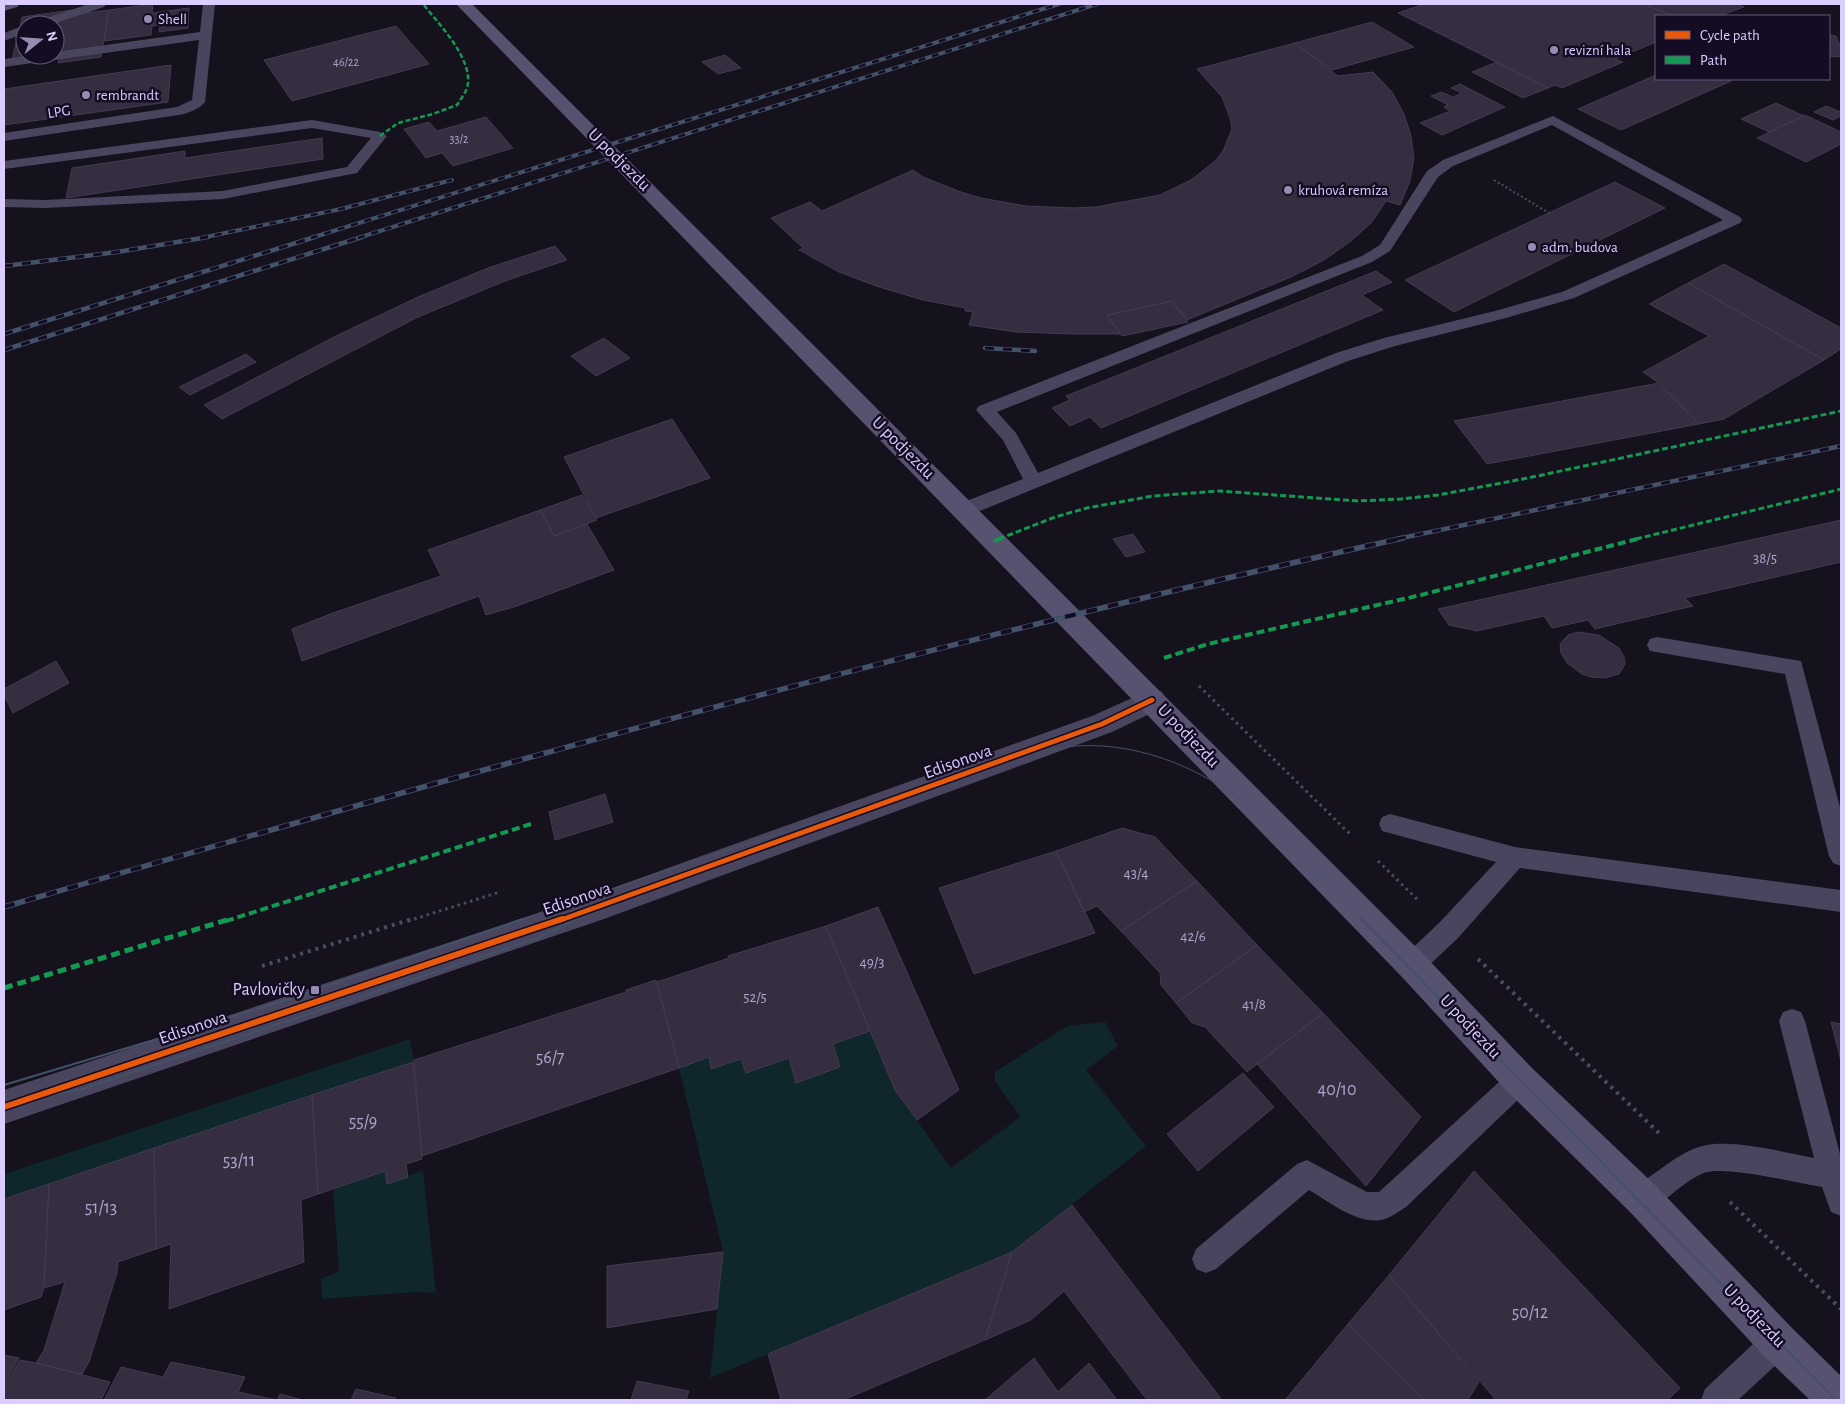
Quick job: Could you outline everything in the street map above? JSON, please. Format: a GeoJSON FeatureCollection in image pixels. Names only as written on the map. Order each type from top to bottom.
{"type":"FeatureCollection","features":[{"type":"Feature","properties":{"kind":"main road"},"geometry":{"type":"LineString","coordinates":[[4,6],[12,4]]}},
{"type":"Feature","properties":{"kind":"main road","name":"U podjezdu"},"geometry":{"type":"LineString","coordinates":[[464,4],[1152,700],[1412,965],[1520,1080],[1643,1199],[1778,1342],[1838,1400]]}},
{"type":"Feature","properties":{"kind":"street","name":"Edisonova"},"geometry":{"type":"LineString","coordinates":[[4,1107],[604,905],[1102,724],[1152,700]]}},
{"type":"Feature","properties":{"kind":"lane"},"geometry":{"type":"LineString","coordinates":[[65,16],[100,4]]}},
{"type":"Feature","properties":{"kind":"lane","name":"LPG"},"geometry":{"type":"LineString","coordinates":[[4,137],[189,108],[198,102],[202,44],[209,4]]}},
{"type":"Feature","properties":{"kind":"lane"},"geometry":{"type":"LineString","coordinates":[[4,62],[202,44]]}},
{"type":"Feature","properties":{"kind":"lane"},"geometry":{"type":"LineString","coordinates":[[4,75],[176,52]]}},
{"type":"Feature","properties":{"kind":"lane"},"geometry":{"type":"LineString","coordinates":[[963,510],[1342,357],[1390,342],[1500,315],[1568,295],[1735,220],[1553,120],[1458,159],[1432,174],[1385,248],[1366,259],[1172,338],[984,410],[1010,437],[1033,481]]}},
{"type":"Feature","properties":{"kind":"lane"},"geometry":{"type":"LineString","coordinates":[[4,165],[312,124],[380,136],[352,170],[223,195],[45,204],[4,202]]}},
{"type":"Feature","properties":{"kind":"lane"},"geometry":{"type":"LineString","coordinates":[[1657,645],[1794,668],[1841,856]]}},
{"type":"Feature","properties":{"kind":"lane"},"geometry":{"type":"LineString","coordinates":[[1390,824],[1515,857],[1841,901]]}},
{"type":"Feature","properties":{"kind":"lane"},"geometry":{"type":"LineString","coordinates":[[1412,965],[1449,930],[1515,857]]}},
{"type":"Feature","properties":{"kind":"lane"},"geometry":{"type":"LineString","coordinates":[[1792,1021],[1832,1175],[1841,1202]]}},
{"type":"Feature","properties":{"kind":"lane"},"geometry":{"type":"LineString","coordinates":[[1206,1259],[1308,1174],[1365,1206],[1383,1206],[1396,1197],[1520,1080]]}},
{"type":"Feature","properties":{"kind":"lane"},"geometry":{"type":"LineString","coordinates":[[1643,1199],[1693,1165],[1706,1159],[1718,1158],[1832,1175]]}},
{"type":"Feature","properties":{"kind":"lane"},"geometry":{"type":"LineString","coordinates":[[1716,1400],[1778,1342]]}},
{"type":"Feature","properties":{"kind":"path"},"geometry":{"type":"LineString","coordinates":[[1458,159],[1549,213]]}},
{"type":"Feature","properties":{"kind":"path"},"geometry":{"type":"LineString","coordinates":[[1204,691],[1358,841]]}},
{"type":"Feature","properties":{"kind":"path"},"geometry":{"type":"LineString","coordinates":[[1372,855],[1841,1309]]}},
{"type":"Feature","properties":{"kind":"green space"},"geometry":{"type":"Polygon","coordinates":[[[1105,1022],[1118,1046],[1086,1070],[1146,1146],[1012,1252],[710,1378],[723,1252],[679,1068],[709,1057],[711,1069],[741,1059],[746,1073],[789,1058],[797,1082],[840,1068],[833,1044],[870,1031],[895,1090],[951,1168],[1020,1117],[995,1081],[995,1072],[1067,1026],[1105,1022]]]}},
{"type":"Feature","properties":{"kind":"green space"},"geometry":{"type":"Polygon","coordinates":[[[410,1039],[414,1060],[412,1062],[4,1199],[4,1174],[410,1039]]]}},
{"type":"Feature","properties":{"kind":"green space"},"geometry":{"type":"Polygon","coordinates":[[[423,1170],[436,1293],[416,1292],[322,1299],[321,1279],[339,1271],[333,1189],[385,1171],[387,1184],[423,1170]]]}},
{"type":"Feature","properties":{"kind":"building","name":"Shell"},"geometry":{"type":"Polygon","coordinates":[[[153,4],[152,13],[189,8],[188,28],[159,32],[160,25],[152,26],[151,35],[104,41],[109,10],[153,4]]]}},
{"type":"Feature","properties":{"kind":"building","name":"revizní hala"},"geometry":{"type":"Polygon","coordinates":[[[1424,4],[1644,4],[1671,15],[1655,15],[1655,42],[1615,59],[1623,62],[1562,88],[1555,85],[1548,88],[1398,13],[1424,4]]]}},
{"type":"Feature","properties":{"kind":"building"},"geometry":{"type":"Polygon","coordinates":[[[1653,4],[1737,4],[1744,7],[1722,15],[1670,15],[1648,6],[1653,4]]]}},
{"type":"Feature","properties":{"kind":"building"},"geometry":{"type":"Polygon","coordinates":[[[72,10],[71,15],[109,10],[101,57],[65,62],[65,15],[36,15],[72,10]]]}},
{"type":"Feature","properties":{"kind":"building"},"geometry":{"type":"Polygon","coordinates":[[[1372,22],[1414,47],[1332,70],[1295,43],[1372,22]]]}},
{"type":"Feature","properties":{"kind":"building"},"geometry":{"type":"Polygon","coordinates":[[[396,26],[429,64],[292,101],[264,60],[396,26]]]}},
{"type":"Feature","properties":{"kind":"building"},"geometry":{"type":"Polygon","coordinates":[[[1830,35],[1836,36],[1841,48],[1841,57],[1830,56],[1830,35]]]}},
{"type":"Feature","properties":{"kind":"building","name":"kruhová remíza"},"geometry":{"type":"Polygon","coordinates":[[[1295,43],[1338,76],[1373,72],[1392,92],[1404,114],[1411,136],[1414,158],[1410,181],[1400,205],[1386,201],[1372,222],[1351,241],[1324,260],[1291,277],[1187,320],[1172,301],[1107,315],[1121,334],[1016,332],[969,325],[973,312],[965,311],[965,308],[923,300],[879,287],[839,272],[799,250],[803,248],[771,218],[810,202],[822,211],[913,170],[923,177],[961,192],[981,198],[1026,206],[1096,207],[1160,195],[1191,180],[1215,161],[1223,151],[1232,129],[1222,97],[1197,69],[1295,43]]]}},
{"type":"Feature","properties":{"kind":"building"},"geometry":{"type":"Polygon","coordinates":[[[15,47],[15,60],[12,60],[15,47]]]}},
{"type":"Feature","properties":{"kind":"building"},"geometry":{"type":"Polygon","coordinates":[[[725,55],[741,68],[718,74],[702,62],[725,55]]]}},
{"type":"Feature","properties":{"kind":"building"},"geometry":{"type":"Polygon","coordinates":[[[1497,62],[1548,88],[1523,98],[1472,72],[1497,62]]]}},
{"type":"Feature","properties":{"kind":"building","name":"rembrandt"},"geometry":{"type":"Polygon","coordinates":[[[171,65],[168,102],[4,125],[4,89],[171,65]]]}},
{"type":"Feature","properties":{"kind":"building"},"geometry":{"type":"Polygon","coordinates":[[[1655,75],[1655,80],[1731,81],[1621,130],[1578,109],[1655,75]]]}},
{"type":"Feature","properties":{"kind":"building"},"geometry":{"type":"Polygon","coordinates":[[[1460,84],[1505,107],[1442,135],[1420,123],[1450,111],[1444,107],[1448,105],[1431,96],[1441,92],[1453,97],[1462,93],[1451,88],[1460,84]]]}},
{"type":"Feature","properties":{"kind":"building"},"geometry":{"type":"Polygon","coordinates":[[[1776,103],[1804,116],[1769,132],[1741,119],[1776,103]]]}},
{"type":"Feature","properties":{"kind":"building"},"geometry":{"type":"Polygon","coordinates":[[[1826,106],[1841,112],[1841,116],[1833,120],[1814,112],[1826,106]]]}},
{"type":"Feature","properties":{"kind":"building"},"geometry":{"type":"Polygon","coordinates":[[[1805,115],[1841,132],[1841,144],[1806,162],[1757,138],[1805,115]]]}},
{"type":"Feature","properties":{"kind":"building"},"geometry":{"type":"Polygon","coordinates":[[[486,117],[513,148],[453,166],[442,153],[426,158],[404,129],[429,122],[437,131],[486,117]]]}},
{"type":"Feature","properties":{"kind":"building"},"geometry":{"type":"Polygon","coordinates":[[[322,138],[323,159],[66,198],[72,168],[185,151],[185,158],[322,138]]]}},
{"type":"Feature","properties":{"kind":"building","name":"adm. budova"},"geometry":{"type":"Polygon","coordinates":[[[1615,182],[1665,208],[1454,312],[1405,280],[1615,182]]]}},
{"type":"Feature","properties":{"kind":"building"},"geometry":{"type":"Polygon","coordinates":[[[555,246],[567,260],[505,281],[416,318],[222,419],[204,405],[336,336],[418,297],[488,268],[555,246]]]}},
{"type":"Feature","properties":{"kind":"building"},"geometry":{"type":"Polygon","coordinates":[[[1724,264],[1841,328],[1841,349],[1824,360],[1688,283],[1724,264]]]}},
{"type":"Feature","properties":{"kind":"building"},"geometry":{"type":"Polygon","coordinates":[[[1376,271],[1392,282],[1362,295],[1383,310],[1101,428],[1090,417],[1070,426],[1052,408],[1070,400],[1066,396],[1376,271]]]}},
{"type":"Feature","properties":{"kind":"building"},"geometry":{"type":"Polygon","coordinates":[[[1688,283],[1824,360],[1724,419],[1699,424],[1659,383],[1643,372],[1709,336],[1649,304],[1688,283]]]}},
{"type":"Feature","properties":{"kind":"building"},"geometry":{"type":"Polygon","coordinates":[[[1172,301],[1188,322],[1122,336],[1107,315],[1172,301]]]}},
{"type":"Feature","properties":{"kind":"building"},"geometry":{"type":"Polygon","coordinates":[[[604,338],[630,358],[596,376],[571,356],[604,338]]]}},
{"type":"Feature","properties":{"kind":"building"},"geometry":{"type":"Polygon","coordinates":[[[246,354],[256,362],[190,395],[179,387],[246,354]]]}},
{"type":"Feature","properties":{"kind":"building"},"geometry":{"type":"Polygon","coordinates":[[[1659,383],[1699,424],[1487,464],[1454,421],[1659,383]]]}},
{"type":"Feature","properties":{"kind":"building"},"geometry":{"type":"Polygon","coordinates":[[[672,419],[710,478],[596,518],[564,457],[672,419]]]}},
{"type":"Feature","properties":{"kind":"building"},"geometry":{"type":"Polygon","coordinates":[[[582,495],[597,520],[554,536],[540,510],[582,495]]]}},
{"type":"Feature","properties":{"kind":"building"},"geometry":{"type":"Polygon","coordinates":[[[540,510],[554,536],[587,524],[614,570],[517,606],[486,615],[479,596],[302,661],[292,629],[441,576],[428,550],[540,510]]]}},
{"type":"Feature","properties":{"kind":"building"},"geometry":{"type":"Polygon","coordinates":[[[1841,520],[1841,562],[1685,598],[1693,606],[1595,629],[1588,620],[1552,628],[1544,616],[1477,631],[1449,625],[1438,609],[1841,520]]]}},
{"type":"Feature","properties":{"kind":"building"},"geometry":{"type":"Polygon","coordinates":[[[1133,534],[1145,552],[1126,557],[1113,539],[1133,534]]]}},
{"type":"Feature","properties":{"kind":"building"},"geometry":{"type":"Polygon","coordinates":[[[1578,632],[1599,635],[1619,648],[1624,657],[1625,664],[1619,674],[1605,678],[1591,677],[1582,674],[1567,663],[1561,653],[1560,644],[1568,635],[1578,632]]]}},
{"type":"Feature","properties":{"kind":"building"},"geometry":{"type":"Polygon","coordinates":[[[56,661],[69,683],[13,713],[4,695],[4,689],[56,661]]]}},
{"type":"Feature","properties":{"kind":"building"},"geometry":{"type":"Polygon","coordinates":[[[605,794],[613,822],[555,840],[549,812],[605,794]]]}},
{"type":"Feature","properties":{"kind":"building"},"geometry":{"type":"Polygon","coordinates":[[[1122,828],[1155,837],[1197,881],[1121,931],[1097,906],[1084,912],[1056,851],[1122,828]]]}},
{"type":"Feature","properties":{"kind":"building"},"geometry":{"type":"Polygon","coordinates":[[[1056,851],[1095,933],[974,974],[939,888],[1056,851]]]}},
{"type":"Feature","properties":{"kind":"building"},"geometry":{"type":"Polygon","coordinates":[[[1197,881],[1257,945],[1176,1003],[1161,985],[1160,973],[1121,931],[1197,881]]]}},
{"type":"Feature","properties":{"kind":"building"},"geometry":{"type":"Polygon","coordinates":[[[878,907],[959,1090],[917,1120],[895,1090],[826,926],[878,907]]]}},
{"type":"Feature","properties":{"kind":"building"},"geometry":{"type":"Polygon","coordinates":[[[826,926],[870,1031],[833,1044],[840,1067],[796,1083],[789,1058],[746,1073],[741,1059],[711,1069],[709,1057],[679,1068],[657,982],[729,958],[728,956],[826,926]]]}},
{"type":"Feature","properties":{"kind":"building"},"geometry":{"type":"Polygon","coordinates":[[[1257,945],[1323,1013],[1247,1072],[1205,1027],[1192,1023],[1176,1003],[1257,945]]]}},
{"type":"Feature","properties":{"kind":"building"},"geometry":{"type":"Polygon","coordinates":[[[656,980],[679,1068],[422,1156],[414,1060],[626,992],[626,990],[656,980]]]}},
{"type":"Feature","properties":{"kind":"building"},"geometry":{"type":"Polygon","coordinates":[[[1323,1013],[1421,1117],[1366,1186],[1257,1064],[1323,1013]]]}},
{"type":"Feature","properties":{"kind":"building"},"geometry":{"type":"Polygon","coordinates":[[[1831,1022],[1841,1024],[1841,1061],[1831,1022]]]}},
{"type":"Feature","properties":{"kind":"building"},"geometry":{"type":"Polygon","coordinates":[[[413,1062],[422,1159],[406,1164],[408,1177],[387,1184],[385,1171],[318,1194],[312,1095],[413,1062]]]}},
{"type":"Feature","properties":{"kind":"building"},"geometry":{"type":"Polygon","coordinates":[[[1243,1073],[1274,1107],[1198,1171],[1167,1134],[1243,1073]]]}},
{"type":"Feature","properties":{"kind":"building"},"geometry":{"type":"Polygon","coordinates":[[[312,1095],[318,1194],[301,1200],[304,1262],[169,1309],[171,1244],[156,1249],[154,1148],[312,1095]]]}},
{"type":"Feature","properties":{"kind":"building"},"geometry":{"type":"Polygon","coordinates":[[[154,1148],[156,1249],[118,1262],[117,1273],[89,1362],[82,1374],[36,1363],[44,1350],[65,1282],[44,1288],[49,1184],[154,1148]]]}},
{"type":"Feature","properties":{"kind":"building"},"geometry":{"type":"Polygon","coordinates":[[[1474,1171],[1680,1388],[1668,1400],[1496,1400],[1389,1275],[1474,1171]]]}},
{"type":"Feature","properties":{"kind":"building"},"geometry":{"type":"Polygon","coordinates":[[[49,1184],[44,1288],[41,1297],[4,1310],[4,1199],[49,1184]]]}},
{"type":"Feature","properties":{"kind":"building"},"geometry":{"type":"Polygon","coordinates":[[[1072,1205],[1222,1400],[1147,1400],[1064,1291],[1031,1320],[985,1340],[1012,1252],[1072,1205]]]}},
{"type":"Feature","properties":{"kind":"building"},"geometry":{"type":"Polygon","coordinates":[[[723,1252],[717,1309],[607,1328],[607,1266],[723,1252]]]}},
{"type":"Feature","properties":{"kind":"building"},"geometry":{"type":"Polygon","coordinates":[[[1012,1252],[985,1340],[843,1400],[781,1400],[768,1354],[1012,1252]]]}},
{"type":"Feature","properties":{"kind":"building"},"geometry":{"type":"Polygon","coordinates":[[[1389,1275],[1479,1382],[1468,1400],[1424,1400],[1348,1324],[1389,1275]]]}},
{"type":"Feature","properties":{"kind":"building"},"geometry":{"type":"Polygon","coordinates":[[[1348,1324],[1424,1400],[1285,1400],[1348,1324]]]}},
{"type":"Feature","properties":{"kind":"building"},"geometry":{"type":"Polygon","coordinates":[[[4,1355],[19,1358],[4,1385],[4,1355]]]}},
{"type":"Feature","properties":{"kind":"building"},"geometry":{"type":"Polygon","coordinates":[[[1034,1358],[1058,1392],[1089,1363],[1117,1400],[985,1400],[1034,1358]]]}},
{"type":"Feature","properties":{"kind":"building"},"geometry":{"type":"Polygon","coordinates":[[[20,1360],[110,1382],[101,1400],[4,1400],[4,1388],[20,1360]]]}},
{"type":"Feature","properties":{"kind":"building"},"geometry":{"type":"Polygon","coordinates":[[[171,1362],[245,1377],[238,1392],[277,1400],[104,1400],[121,1367],[163,1377],[171,1362]]]}},
{"type":"Feature","properties":{"kind":"building"},"geometry":{"type":"Polygon","coordinates":[[[637,1381],[689,1391],[686,1400],[631,1400],[637,1381]]]}},
{"type":"Feature","properties":{"kind":"building"},"geometry":{"type":"Polygon","coordinates":[[[356,1389],[396,1398],[395,1400],[351,1400],[356,1389]]]}},
{"type":"Feature","properties":{"kind":"building"},"geometry":{"type":"Polygon","coordinates":[[[280,1394],[303,1400],[277,1400],[280,1394]]]}},
{"type":"Feature","properties":{"kind":"tram line"},"geometry":{"type":"LineString","coordinates":[[519,921],[691,862],[1002,762],[1057,748],[1090,746],[1115,747],[1164,759],[1187,768],[1230,792],[1250,807],[1362,921]]}},
{"type":"Feature","properties":{"kind":"tram line"},"geometry":{"type":"LineString","coordinates":[[574,921],[650,883]]}},
{"type":"Feature","properties":{"kind":"tram line"},"geometry":{"type":"LineString","coordinates":[[4,1085],[280,1002],[523,919]]}},
{"type":"Feature","properties":{"kind":"tram line"},"geometry":{"type":"LineString","coordinates":[[4,1103],[79,1090],[538,938],[576,919]]}},
{"type":"Feature","properties":{"kind":"tram line"},"geometry":{"type":"LineString","coordinates":[[1361,919],[1836,1400]]}},
{"type":"Feature","properties":{"kind":"railway"},"geometry":{"type":"LineString","coordinates":[[311,238],[1059,4]]}},
{"type":"Feature","properties":{"kind":"railway"},"geometry":{"type":"LineString","coordinates":[[358,238],[1097,4]]}},
{"type":"Feature","properties":{"kind":"railway"},"geometry":{"type":"LineString","coordinates":[[201,238],[341,209],[452,180]]}},
{"type":"Feature","properties":{"kind":"railway"},"geometry":{"type":"LineString","coordinates":[[4,266],[117,252],[208,237]]}},
{"type":"Feature","properties":{"kind":"railway"},"geometry":{"type":"LineString","coordinates":[[4,334],[315,237]]}},
{"type":"Feature","properties":{"kind":"railway"},"geometry":{"type":"LineString","coordinates":[[4,350],[362,237]]}},
{"type":"Feature","properties":{"kind":"railway"},"geometry":{"type":"LineString","coordinates":[[985,348],[1035,351]]}},
{"type":"Feature","properties":{"kind":"railway"},"geometry":{"type":"LineString","coordinates":[[1397,539],[1841,446]]}},
{"type":"Feature","properties":{"kind":"railway"},"geometry":{"type":"LineString","coordinates":[[4,907],[526,758],[875,665],[1227,578],[1403,538]]}},
{"type":"Feature","properties":{"kind":"marked path"},"geometry":{"type":"LineString","coordinates":[[380,136],[398,123],[433,114],[457,105],[467,87],[466,64],[451,40],[423,4]]}},
{"type":"Feature","properties":{"kind":"marked path"},"geometry":{"type":"LineString","coordinates":[[994,541],[1024,528],[1087,508],[1120,501],[1186,492],[1252,492],[1299,498],[1358,501],[1438,495],[1528,478],[1841,411]]}},
{"type":"Feature","properties":{"kind":"marked path"},"geometry":{"type":"LineString","coordinates":[[1164,658],[1208,644],[1421,595],[1569,555],[1841,489]]}},
{"type":"Feature","properties":{"kind":"marked path"},"geometry":{"type":"LineString","coordinates":[[4,988],[199,929],[531,824]]}},
{"type":"Feature","properties":{"kind":"cycle path"},"geometry":{"type":"LineString","coordinates":[[4,1107],[604,905],[1102,724],[1152,700]]}},
{"type":"Feature","properties":{"kind":"place","name":"Shell"},"geometry":{"type":"Point","coordinates":[148,19]}},
{"type":"Feature","properties":{"kind":"place","name":"revizní hala"},"geometry":{"type":"Point","coordinates":[1554,50]}},
{"type":"Feature","properties":{"kind":"place","name":"rembrandt"},"geometry":{"type":"Point","coordinates":[86,95]}},
{"type":"Feature","properties":{"kind":"place","name":"kruhová remíza"},"geometry":{"type":"Point","coordinates":[1288,190]}},
{"type":"Feature","properties":{"kind":"place","name":"adm. budova"},"geometry":{"type":"Point","coordinates":[1532,247]}},
{"type":"Feature","properties":{"kind":"place","name":"Pavlovičky"},"geometry":{"type":"Point","coordinates":[315,990]}}]}
